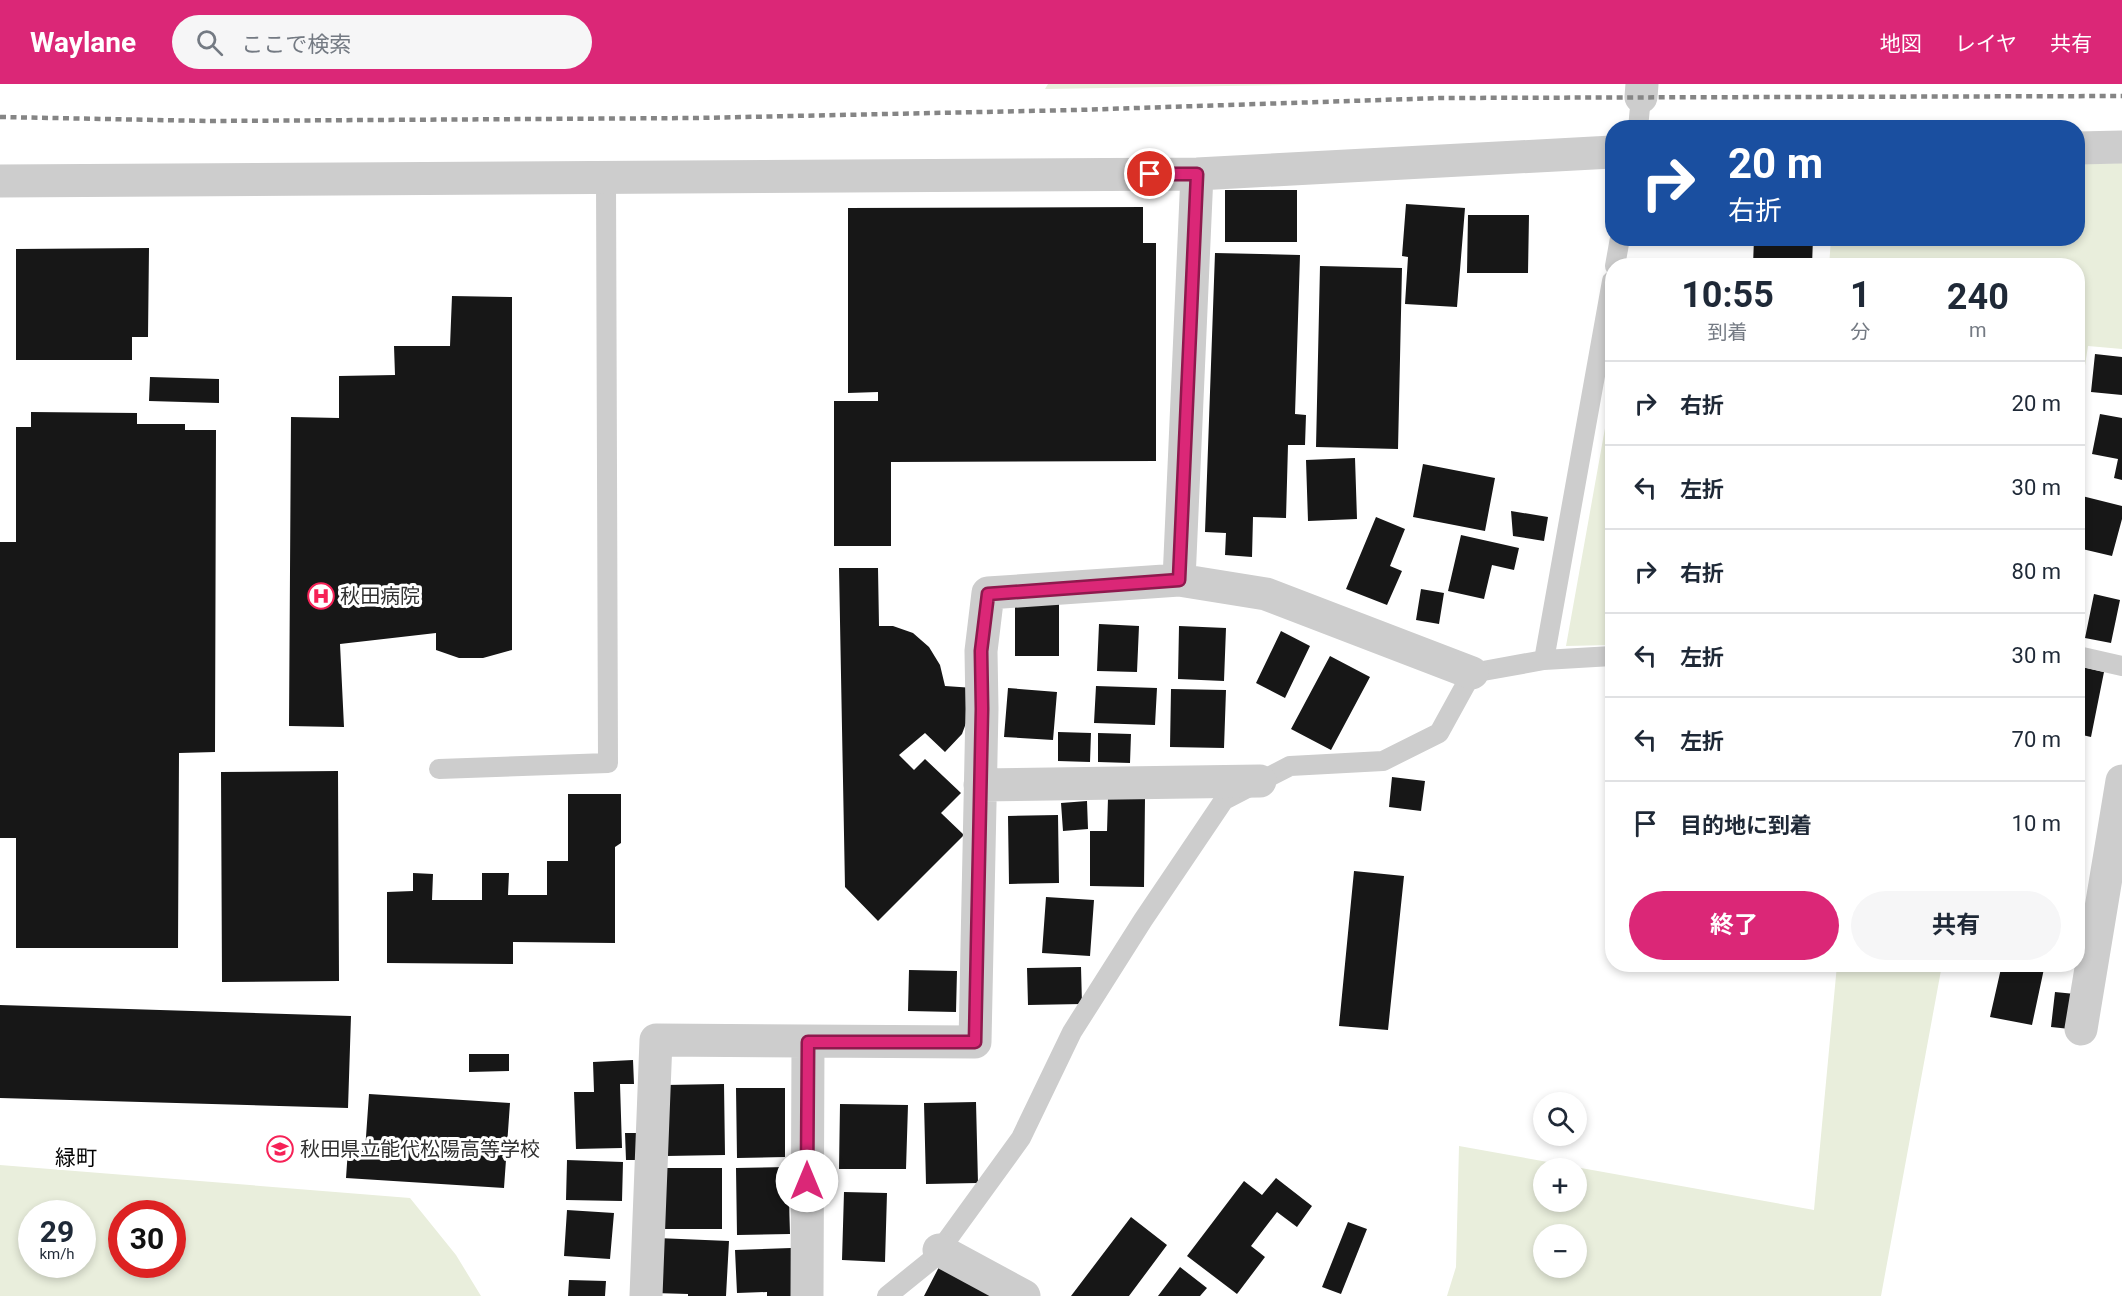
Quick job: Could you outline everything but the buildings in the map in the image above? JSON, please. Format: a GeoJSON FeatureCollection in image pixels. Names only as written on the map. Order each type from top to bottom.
{"type":"FeatureCollection","features":[{"type":"Feature","properties":{"kind":"street"},"geometry":{"type":"LineString","coordinates":[[2085,148],[2122,147]]}},
{"type":"Feature","properties":{"kind":"street"},"geometry":{"type":"LineString","coordinates":[[0,182],[1197,174],[1605,152]]}},
{"type":"Feature","properties":{"kind":"street"},"geometry":{"type":"LineString","coordinates":[[1179,580],[1197,174]]}},
{"type":"Feature","properties":{"kind":"street"},"geometry":{"type":"LineString","coordinates":[[646,1296],[656,1040],[975,1042],[981,651],[988,594],[1179,580],[1266,594],[1472,673]]}},
{"type":"Feature","properties":{"kind":"street"},"geometry":{"type":"LineString","coordinates":[[980,785],[1260,781]]}},
{"type":"Feature","properties":{"kind":"street"},"geometry":{"type":"LineString","coordinates":[[2081,1029],[2122,781]]}},
{"type":"Feature","properties":{"kind":"street"},"geometry":{"type":"LineString","coordinates":[[807,1296],[808,1042]]}},
{"type":"Feature","properties":{"kind":"street"},"geometry":{"type":"LineString","coordinates":[[939,1250],[1024,1296]]}},
{"type":"Feature","properties":{"kind":"lane"},"geometry":{"type":"LineString","coordinates":[[439,769],[608,763],[606,178]]}},
{"type":"Feature","properties":{"kind":"lane"},"geometry":{"type":"LineString","coordinates":[[1544,660],[1605,320]]}},
{"type":"Feature","properties":{"kind":"lane"},"geometry":{"type":"LineString","coordinates":[[887,1296],[934,1258],[1021,1138],[1072,1032],[1143,920],[1224,800],[1290,766],[1383,761],[1440,733],[1472,673],[1544,660],[1605,656]]}},
{"type":"Feature","properties":{"kind":"lane"},"geometry":{"type":"LineString","coordinates":[[2085,658],[2122,666]]}},
{"type":"Feature","properties":{"kind":"green space"},"geometry":{"type":"Polygon","coordinates":[[[1048,84],[1339,84],[1045,89],[1048,84]]]}},
{"type":"Feature","properties":{"kind":"green space"},"geometry":{"type":"Polygon","coordinates":[[[2122,163],[2122,349],[2088,346],[2085,366],[2085,258],[1830,258],[1830,246],[2085,246],[2085,164],[2122,163]]]}},
{"type":"Feature","properties":{"kind":"green space"},"geometry":{"type":"Polygon","coordinates":[[[1605,428],[1605,645],[1566,646],[1605,428]]]}},
{"type":"Feature","properties":{"kind":"green space"},"geometry":{"type":"Polygon","coordinates":[[[1836,972],[1941,972],[1881,1296],[1447,1296],[1456,1267],[1459,1146],[1533,1159],[1533,1212],[1587,1212],[1587,1169],[1814,1210],[1836,972]]]}},
{"type":"Feature","properties":{"kind":"green space"},"geometry":{"type":"Polygon","coordinates":[[[0,1165],[410,1198],[456,1255],[481,1296],[0,1296],[0,1165]]]}},
{"type":"Feature","properties":{"kind":"railway"},"geometry":{"type":"LineString","coordinates":[[0,117],[209,121],[697,118],[1076,110],[1441,98],[2122,96]]}},
{"type":"Feature","properties":{"kind":"place","name":"秋田病院"},"geometry":{"type":"Point","coordinates":[321,596]}},
{"type":"Feature","properties":{"kind":"place","name":"秋田県立能代松陽高等学校"},"geometry":{"type":"Point","coordinates":[280,1149]}},
{"type":"Feature","properties":{"kind":"district","name":"緑町"},"geometry":{"type":"Point","coordinates":[76,1158]}},
{"type":"Feature","properties":{"kind":"route"},"geometry":{"type":"LineString","coordinates":[[807,1181],[808,1042],[975,1042],[982,709],[981,651],[988,594],[1179,580],[1197,174],[1150,174]]}}]}
